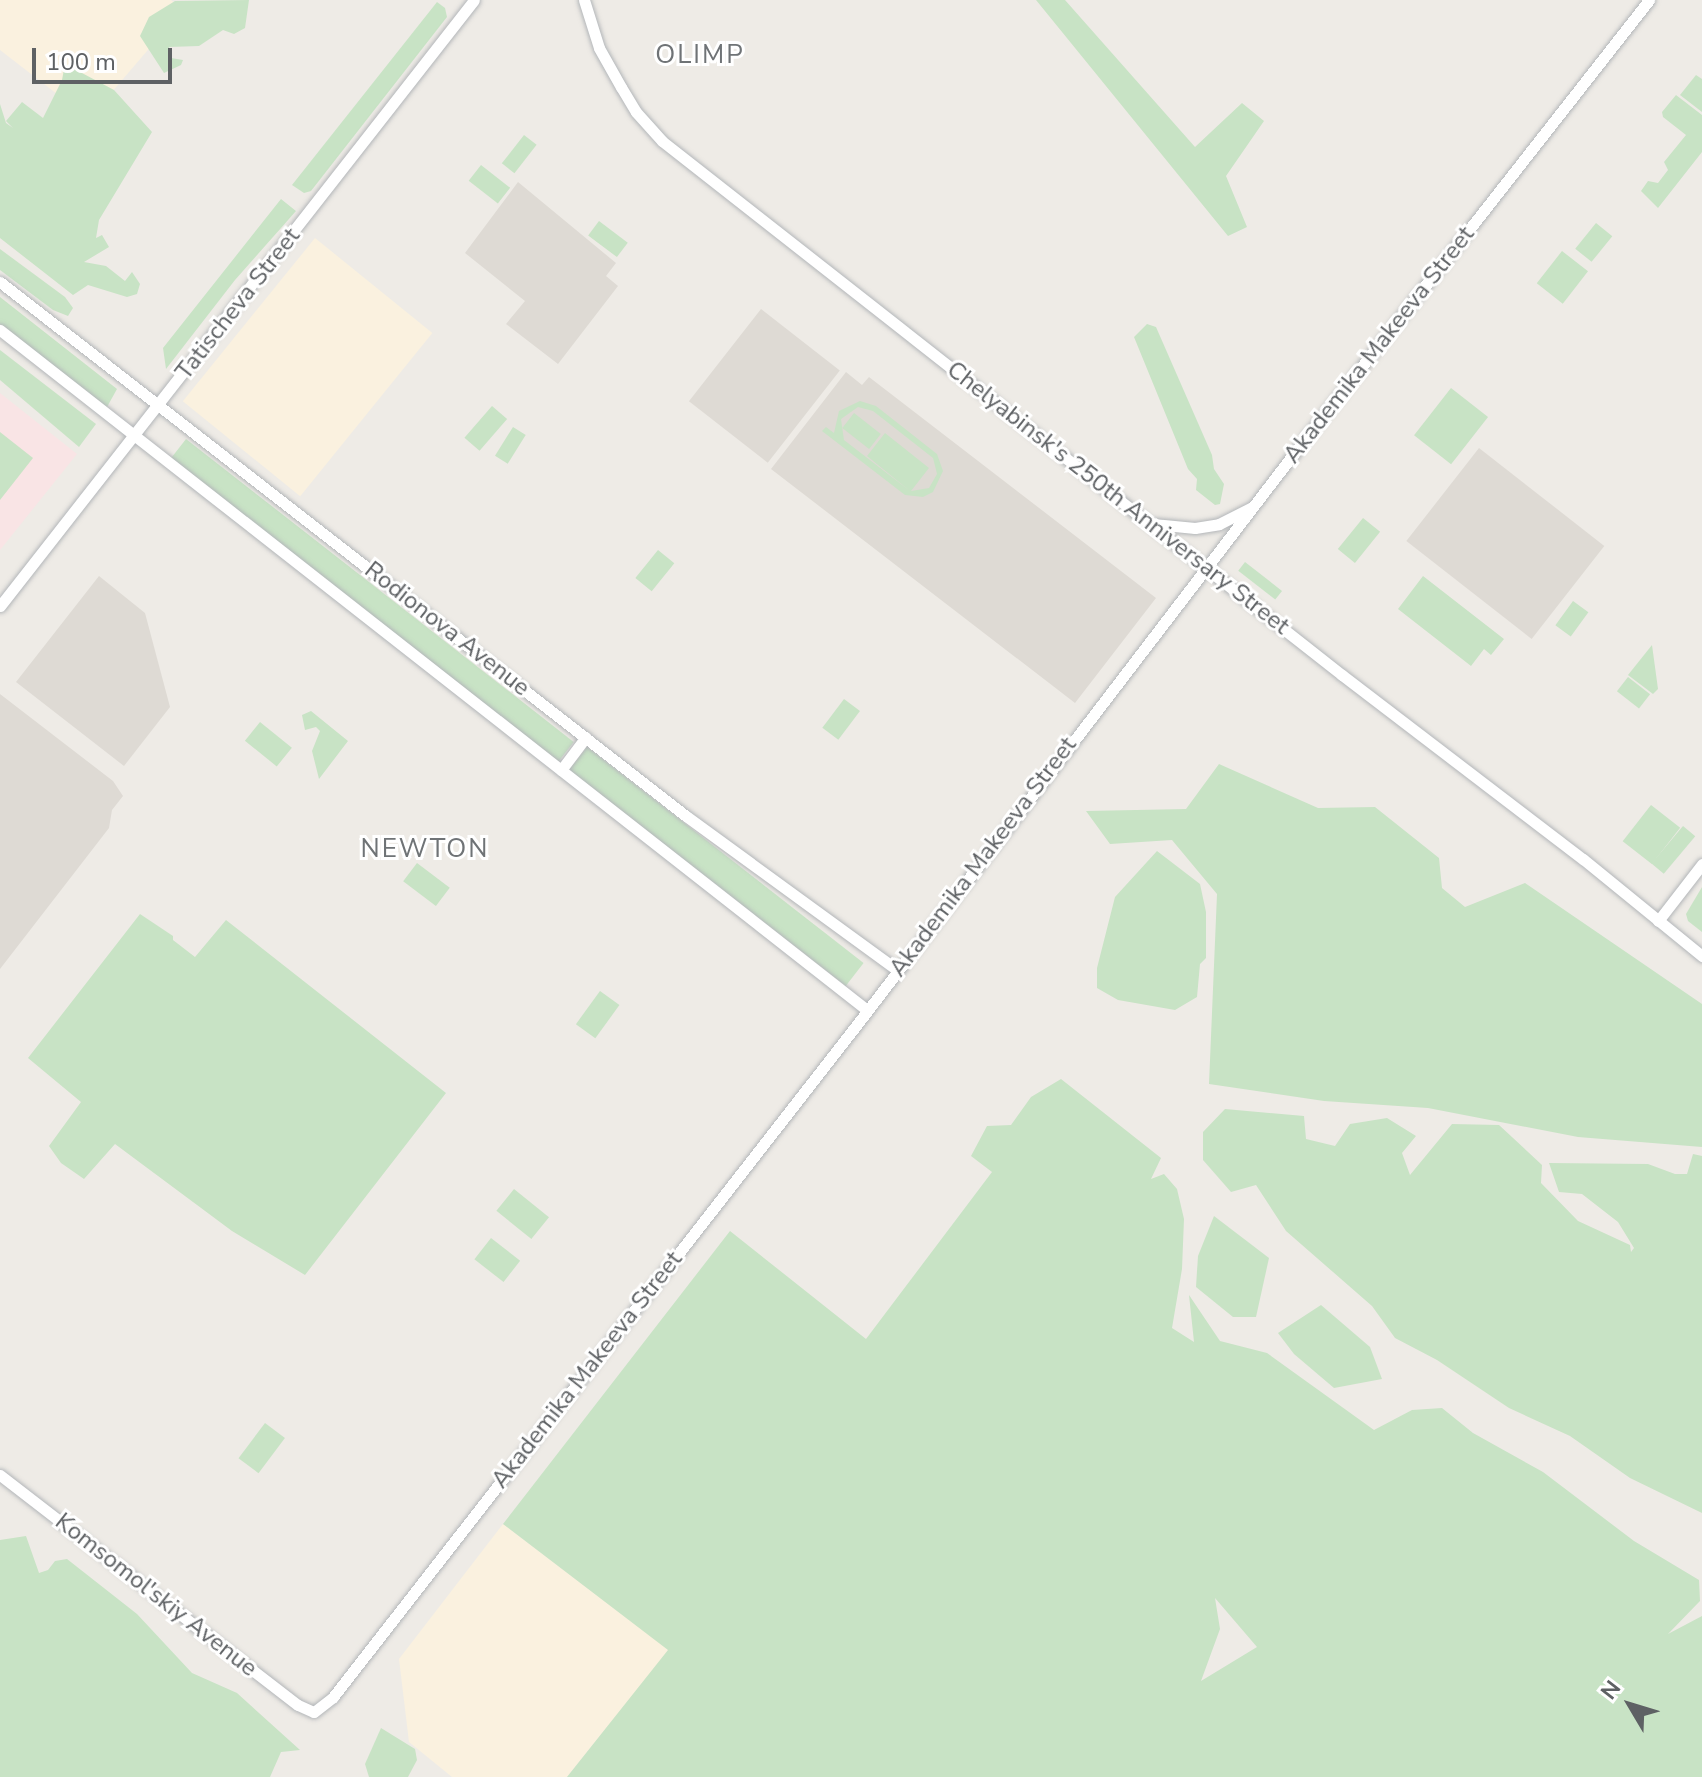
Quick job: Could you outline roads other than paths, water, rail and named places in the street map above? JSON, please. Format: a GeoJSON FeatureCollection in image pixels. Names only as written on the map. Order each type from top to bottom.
{"type":"FeatureCollection","features":[{"type":"Feature","properties":{"kind":"street","name":"Tatischeva Street"},"geometry":{"type":"LineString","coordinates":[[0,606],[474,0]]}},
{"type":"Feature","properties":{"kind":"street","name":"Chelyabinsk's 250th Anniversary Street"},"geometry":{"type":"LineString","coordinates":[[584,0],[599,48],[636,112],[662,141],[1702,956]]}},
{"type":"Feature","properties":{"kind":"street","name":"Akademika Makeeva Street"},"geometry":{"type":"LineString","coordinates":[[314,1712],[342,1685],[867,1010],[1081,728],[1649,0]]}},
{"type":"Feature","properties":{"kind":"street","name":"Rodionova Avenue"},"geometry":{"type":"LineString","coordinates":[[0,282],[686,816],[897,970]]}},
{"type":"Feature","properties":{"kind":"street","name":"Rodionova Avenue"},"geometry":{"type":"LineString","coordinates":[[0,330],[867,1010]]}},
{"type":"Feature","properties":{"kind":"street"},"geometry":{"type":"LineString","coordinates":[[1153,524],[1195,528],[1219,524],[1255,506]]}},
{"type":"Feature","properties":{"kind":"street"},"geometry":{"type":"LineString","coordinates":[[561,770],[586,737]]}},
{"type":"Feature","properties":{"kind":"street"},"geometry":{"type":"LineString","coordinates":[[1658,921],[1702,864]]}},
{"type":"Feature","properties":{"kind":"street","name":"Komsomol'skiy Avenue"},"geometry":{"type":"LineString","coordinates":[[0,1475],[298,1705],[314,1712]]}},
{"type":"Feature","properties":{"kind":"district","name":"OLIMP"},"geometry":{"type":"Point","coordinates":[700,55]}},
{"type":"Feature","properties":{"kind":"district","name":"NEWTON"},"geometry":{"type":"Point","coordinates":[425,849]}}]}
